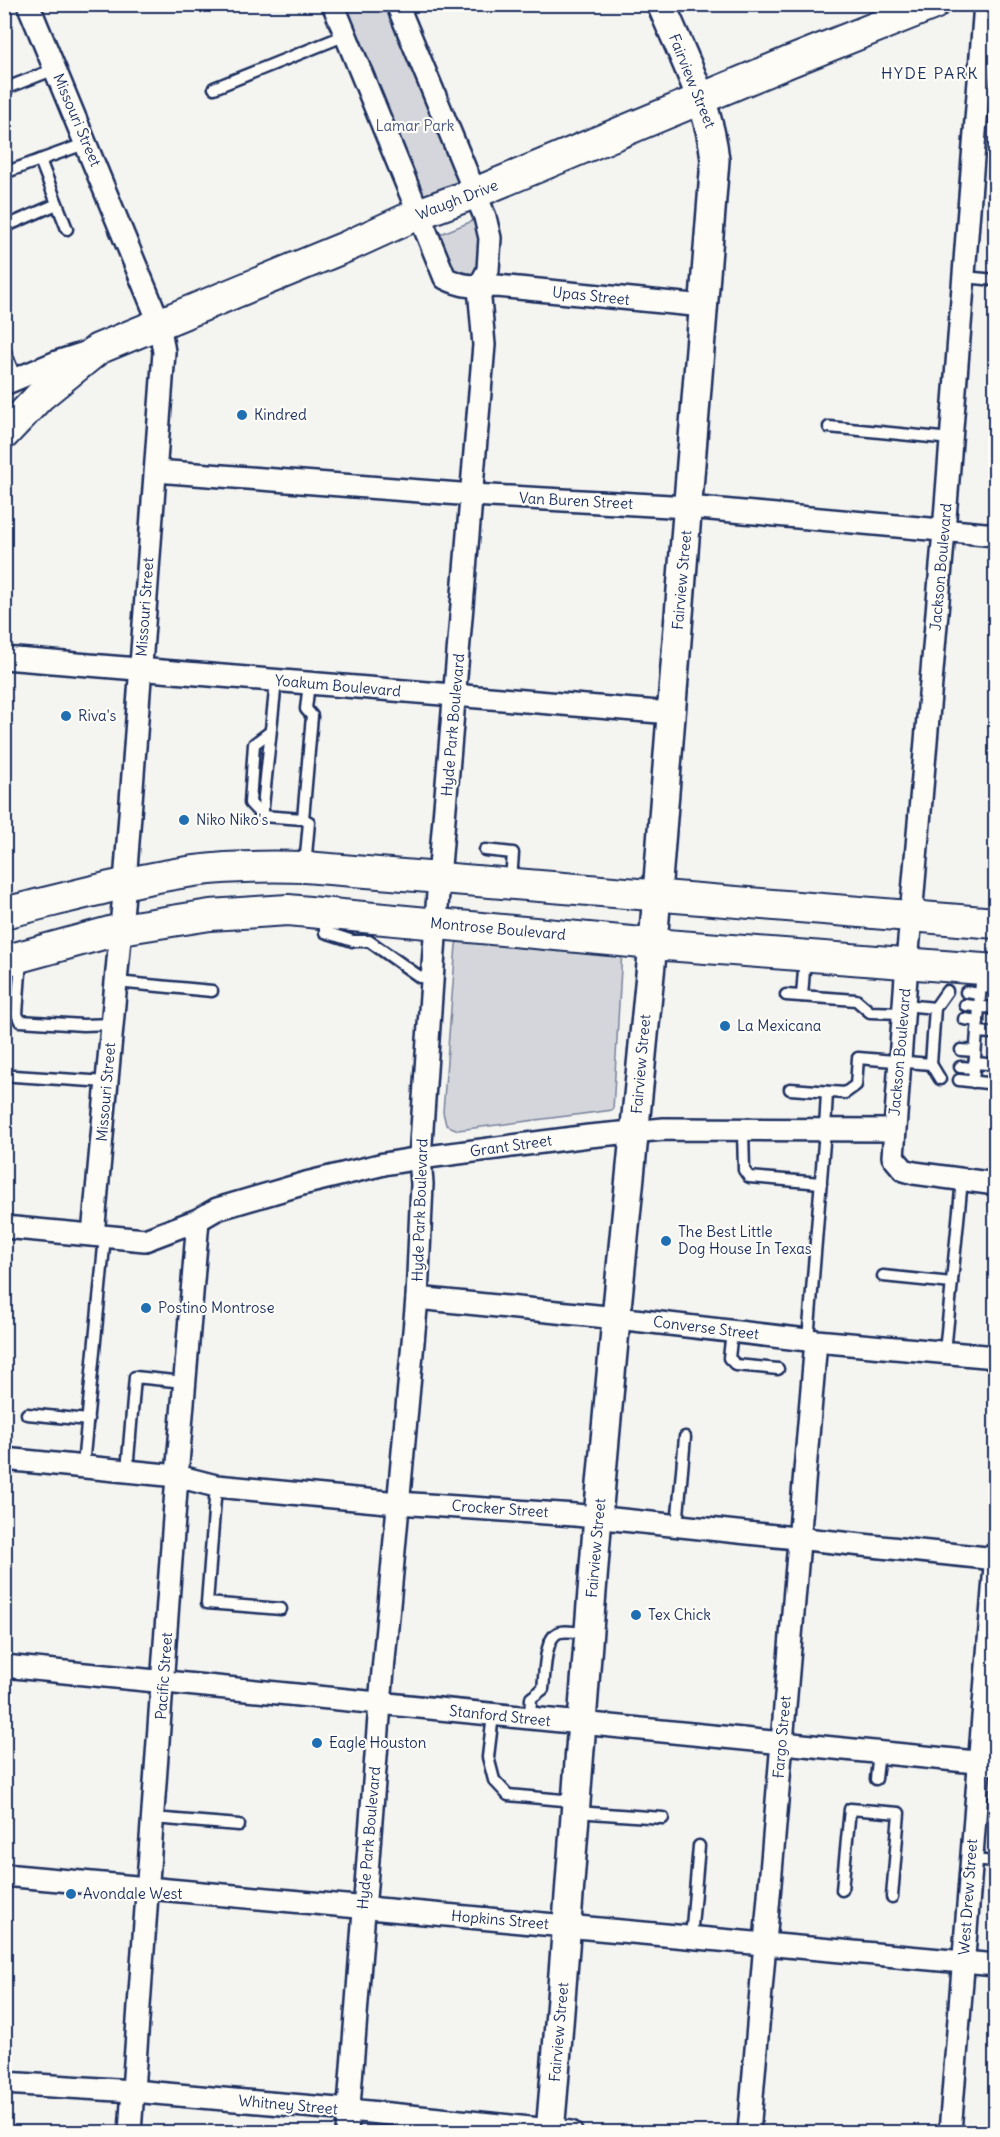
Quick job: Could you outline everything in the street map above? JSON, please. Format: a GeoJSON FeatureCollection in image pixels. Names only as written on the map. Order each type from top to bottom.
{"type":"FeatureCollection","features":[{"type":"Feature","properties":{"kind":"main road","name":"Waugh Drive"},"geometry":{"type":"LineString","coordinates":[[4,434],[40,396],[98,349],[348,246],[418,214],[702,100],[789,62],[885,14],[934,4]]}},
{"type":"Feature","properties":{"kind":"main road"},"geometry":{"type":"LineString","coordinates":[[4,913],[125,883],[196,871],[269,866],[305,867],[996,923]]}},
{"type":"Feature","properties":{"kind":"main road","name":"Montrose Boulevard"},"geometry":{"type":"LineString","coordinates":[[13,958],[121,929],[221,914],[288,910],[325,913],[369,929],[436,923],[653,944],[907,963],[983,983]]}},
{"type":"Feature","properties":{"kind":"street","name":"Missouri Street"},"geometry":{"type":"LineString","coordinates":[[28,4],[159,322],[164,352],[125,883],[107,1082],[99,1235]]}},
{"type":"Feature","properties":{"kind":"street"},"geometry":{"type":"LineString","coordinates":[[333,4],[445,278],[459,285],[478,287]]}},
{"type":"Feature","properties":{"kind":"street","name":"Hyde Park Boulevard"},"geometry":{"type":"LineString","coordinates":[[347,2133],[363,1906],[417,1298],[422,1184],[420,1158],[439,878],[484,345],[478,287],[488,270],[490,237],[485,217],[397,4]]}},
{"type":"Feature","properties":{"kind":"street","name":"Fairview Street"},"geometry":{"type":"LineString","coordinates":[[557,2132],[576,1806],[598,1517],[639,1071],[653,944],[715,160],[713,134],[702,100],[661,4]]}},
{"type":"Feature","properties":{"kind":"street","name":"Jackson Boulevard"},"geometry":{"type":"LineString","coordinates":[[894,1130],[964,277],[989,38],[985,4]]}},
{"type":"Feature","properties":{"kind":"street","name":"Upas Street"},"geometry":{"type":"LineString","coordinates":[[478,287],[497,286],[704,306]]}},
{"type":"Feature","properties":{"kind":"street"},"geometry":{"type":"LineString","coordinates":[[10,381],[98,349]]}},
{"type":"Feature","properties":{"kind":"street","name":"Van Buren Street"},"geometry":{"type":"LineString","coordinates":[[156,471],[472,495],[688,507],[996,534]]}},
{"type":"Feature","properties":{"kind":"street","name":"Yoakum Boulevard"},"geometry":{"type":"LineString","coordinates":[[4,658],[671,713]]}},
{"type":"Feature","properties":{"kind":"street","name":"Grant Street"},"geometry":{"type":"LineString","coordinates":[[4,1227],[145,1240],[198,1220],[217,1209],[306,1183],[384,1164],[420,1158],[664,1129],[894,1130]]}},
{"type":"Feature","properties":{"kind":"street"},"geometry":{"type":"LineString","coordinates":[[894,1130],[893,1157],[904,1170],[996,1184]]}},
{"type":"Feature","properties":{"kind":"street","name":"Pacific Street"},"geometry":{"type":"LineString","coordinates":[[130,2133],[184,1382],[198,1220]]}},
{"type":"Feature","properties":{"kind":"street","name":"Converse Street"},"geometry":{"type":"LineString","coordinates":[[417,1298],[996,1357]]}},
{"type":"Feature","properties":{"kind":"street","name":"Fargo Street"},"geometry":{"type":"LineString","coordinates":[[749,2133],[799,1539],[812,1340]]}},
{"type":"Feature","properties":{"kind":"street","name":"Crocker Street"},"geometry":{"type":"LineString","coordinates":[[4,1459],[177,1476],[216,1486],[398,1503],[598,1517],[995,1559]]}},
{"type":"Feature","properties":{"kind":"street","name":"West Drew Street"},"geometry":{"type":"LineString","coordinates":[[950,2133],[971,1860],[987,1763],[996,1553]]}},
{"type":"Feature","properties":{"kind":"street","name":"Stanford Street"},"geometry":{"type":"LineString","coordinates":[[4,1666],[987,1763]]}},
{"type":"Feature","properties":{"kind":"street","name":"Hopkins Street"},"geometry":{"type":"LineString","coordinates":[[4,1875],[996,1965]]}},
{"type":"Feature","properties":{"kind":"street","name":"Whitney Street"},"geometry":{"type":"LineString","coordinates":[[4,2083],[133,2091],[349,2110],[557,2132]]}},
{"type":"Feature","properties":{"kind":"lane"},"geometry":{"type":"LineString","coordinates":[[214,88],[346,35]]}},
{"type":"Feature","properties":{"kind":"lane"},"geometry":{"type":"LineString","coordinates":[[4,89],[56,69]]}},
{"type":"Feature","properties":{"kind":"lane"},"geometry":{"type":"LineString","coordinates":[[4,173],[87,143]]}},
{"type":"Feature","properties":{"kind":"lane"},"geometry":{"type":"LineString","coordinates":[[40,159],[67,229]]}},
{"type":"Feature","properties":{"kind":"lane"},"geometry":{"type":"LineString","coordinates":[[4,227],[57,204]]}},
{"type":"Feature","properties":{"kind":"lane"},"geometry":{"type":"LineString","coordinates":[[964,277],[996,280]]}},
{"type":"Feature","properties":{"kind":"lane"},"geometry":{"type":"LineString","coordinates":[[4,349],[10,381]]}},
{"type":"Feature","properties":{"kind":"lane"},"geometry":{"type":"LineString","coordinates":[[829,427],[951,439]]}},
{"type":"Feature","properties":{"kind":"lane"},"geometry":{"type":"LineString","coordinates":[[276,681],[262,816],[303,819],[309,822],[305,867]]}},
{"type":"Feature","properties":{"kind":"lane"},"geometry":{"type":"LineString","coordinates":[[303,819],[312,716],[306,709],[309,684]]}},
{"type":"Feature","properties":{"kind":"lane"},"geometry":{"type":"LineString","coordinates":[[485,850],[513,853],[510,884]]}},
{"type":"Feature","properties":{"kind":"lane"},"geometry":{"type":"LineString","coordinates":[[369,929],[420,977],[432,978]]}},
{"type":"Feature","properties":{"kind":"lane"},"geometry":{"type":"LineString","coordinates":[[802,996],[806,955]]}},
{"type":"Feature","properties":{"kind":"lane"},"geometry":{"type":"LineString","coordinates":[[13,958],[17,1014],[20,1021],[83,1025],[112,1024]]}},
{"type":"Feature","properties":{"kind":"lane"},"geometry":{"type":"LineString","coordinates":[[116,982],[212,991]]}},
{"type":"Feature","properties":{"kind":"lane"},"geometry":{"type":"LineString","coordinates":[[973,1082],[983,983]]}},
{"type":"Feature","properties":{"kind":"lane"},"geometry":{"type":"LineString","coordinates":[[940,1079],[936,1065],[940,1006],[947,991]]}},
{"type":"Feature","properties":{"kind":"lane"},"geometry":{"type":"LineString","coordinates":[[786,994],[856,1000],[870,1012],[940,1006]]}},
{"type":"Feature","properties":{"kind":"lane"},"geometry":{"type":"LineString","coordinates":[[965,1005],[992,1008]]}},
{"type":"Feature","properties":{"kind":"lane"},"geometry":{"type":"LineString","coordinates":[[940,1006],[945,1018]]}},
{"type":"Feature","properties":{"kind":"lane"},"geometry":{"type":"LineString","coordinates":[[964,1020],[991,1033]]}},
{"type":"Feature","properties":{"kind":"lane"},"geometry":{"type":"LineString","coordinates":[[936,1065],[942,1048]]}},
{"type":"Feature","properties":{"kind":"lane"},"geometry":{"type":"LineString","coordinates":[[961,1050],[975,1051]]}},
{"type":"Feature","properties":{"kind":"lane"},"geometry":{"type":"LineString","coordinates":[[790,1089],[845,1093],[856,1085],[858,1058],[936,1065]]}},
{"type":"Feature","properties":{"kind":"lane"},"geometry":{"type":"LineString","coordinates":[[960,1067],[988,1064]]}},
{"type":"Feature","properties":{"kind":"lane"},"geometry":{"type":"LineString","coordinates":[[14,1076],[107,1082]]}},
{"type":"Feature","properties":{"kind":"lane"},"geometry":{"type":"LineString","coordinates":[[959,1080],[987,1083]]}},
{"type":"Feature","properties":{"kind":"lane"},"geometry":{"type":"LineString","coordinates":[[812,1340],[827,1092]]}},
{"type":"Feature","properties":{"kind":"lane"},"geometry":{"type":"LineString","coordinates":[[743,1130],[744,1170],[749,1177],[821,1183]]}},
{"type":"Feature","properties":{"kind":"lane"},"geometry":{"type":"LineString","coordinates":[[945,1352],[962,1180]]}},
{"type":"Feature","properties":{"kind":"lane"},"geometry":{"type":"LineString","coordinates":[[83,1466],[88,1420],[99,1235]]}},
{"type":"Feature","properties":{"kind":"lane"},"geometry":{"type":"LineString","coordinates":[[883,1276],[952,1283]]}},
{"type":"Feature","properties":{"kind":"lane"},"geometry":{"type":"LineString","coordinates":[[732,1331],[729,1358],[736,1365],[777,1369]]}},
{"type":"Feature","properties":{"kind":"lane"},"geometry":{"type":"LineString","coordinates":[[126,1471],[135,1377],[184,1382]]}},
{"type":"Feature","properties":{"kind":"lane"},"geometry":{"type":"LineString","coordinates":[[27,1414],[88,1420]]}},
{"type":"Feature","properties":{"kind":"lane"},"geometry":{"type":"LineString","coordinates":[[677,1526],[685,1437]]}},
{"type":"Feature","properties":{"kind":"lane"},"geometry":{"type":"LineString","coordinates":[[216,1486],[207,1603],[281,1609]]}},
{"type":"Feature","properties":{"kind":"lane"},"geometry":{"type":"LineString","coordinates":[[530,1719],[531,1698],[543,1689],[549,1641],[561,1632],[589,1634]]}},
{"type":"Feature","properties":{"kind":"lane"},"geometry":{"type":"LineString","coordinates":[[493,1715],[488,1757],[494,1780],[508,1795],[663,1818]]}},
{"type":"Feature","properties":{"kind":"lane"},"geometry":{"type":"LineString","coordinates":[[876,1779],[879,1752]]}},
{"type":"Feature","properties":{"kind":"lane"},"geometry":{"type":"LineString","coordinates":[[842,1890],[850,1809],[874,1807],[899,1813],[892,1897]]}},
{"type":"Feature","properties":{"kind":"lane"},"geometry":{"type":"LineString","coordinates":[[153,1818],[239,1826]]}},
{"type":"Feature","properties":{"kind":"lane"},"geometry":{"type":"LineString","coordinates":[[691,1938],[699,1846]]}},
{"type":"Feature","properties":{"kind":"lane"},"geometry":{"type":"LineString","coordinates":[[971,1860],[996,1862]]}},
{"type":"Feature","properties":{"kind":"green space","name":"Lamar Park"},"geometry":{"type":"Polygon","coordinates":[[[344,5],[386,5],[459,181],[422,196],[344,5]]]}},
{"type":"Feature","properties":{"kind":"green space"},"geometry":{"type":"Polygon","coordinates":[[[475,220],[483,239],[478,274],[470,276],[453,273],[438,235],[475,220]]]}},
{"type":"Feature","properties":{"kind":"green space"},"geometry":{"type":"Polygon","coordinates":[[[460,936],[622,950],[613,1110],[458,1130],[446,1125],[443,1112],[456,945],[460,936]]]}},
{"type":"Feature","properties":{"kind":"place","name":"Kindred"},"geometry":{"type":"Point","coordinates":[242,415]}},
{"type":"Feature","properties":{"kind":"place","name":"Riva's"},"geometry":{"type":"Point","coordinates":[66,716]}},
{"type":"Feature","properties":{"kind":"place","name":"Niko Niko's"},"geometry":{"type":"Point","coordinates":[184,820]}},
{"type":"Feature","properties":{"kind":"place","name":"La Mexicana"},"geometry":{"type":"Point","coordinates":[725,1026]}},
{"type":"Feature","properties":{"kind":"place","name":"The Best Little Dog House In Texas"},"geometry":{"type":"Point","coordinates":[666,1241]}},
{"type":"Feature","properties":{"kind":"place","name":"Postino Montrose"},"geometry":{"type":"Point","coordinates":[146,1308]}},
{"type":"Feature","properties":{"kind":"place","name":"Tex Chick"},"geometry":{"type":"Point","coordinates":[636,1615]}},
{"type":"Feature","properties":{"kind":"place","name":"Eagle Houston"},"geometry":{"type":"Point","coordinates":[317,1743]}},
{"type":"Feature","properties":{"kind":"place","name":"Avondale West"},"geometry":{"type":"Point","coordinates":[71,1894]}},
{"type":"Feature","properties":{"kind":"district","name":"HYDE PARK"},"geometry":{"type":"Point","coordinates":[930,73]}}]}
